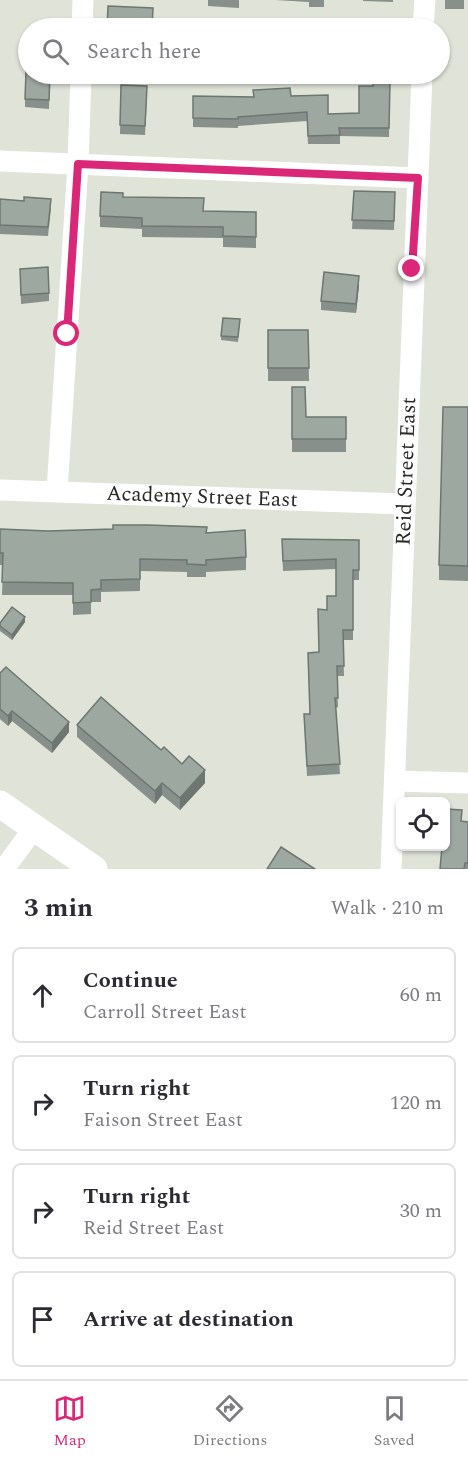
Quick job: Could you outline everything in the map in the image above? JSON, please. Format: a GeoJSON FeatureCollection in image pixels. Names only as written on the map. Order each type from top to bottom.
{"type":"FeatureCollection","features":[{"type":"Feature","properties":{"kind":"main road"},"geometry":{"type":"LineString","coordinates":[[0,804],[94,869]]}},
{"type":"Feature","properties":{"kind":"street"},"geometry":{"type":"LineString","coordinates":[[82,18],[83,0]]}},
{"type":"Feature","properties":{"kind":"street"},"geometry":{"type":"LineString","coordinates":[[423,18],[424,0]]}},
{"type":"Feature","properties":{"kind":"street"},"geometry":{"type":"LineString","coordinates":[[57,491],[78,164],[81,84]]}},
{"type":"Feature","properties":{"kind":"street","name":"Reid Street East"},"geometry":{"type":"LineString","coordinates":[[391,869],[422,84]]}},
{"type":"Feature","properties":{"kind":"street"},"geometry":{"type":"LineString","coordinates":[[0,161],[418,178]]}},
{"type":"Feature","properties":{"kind":"street","name":"Academy Street East"},"geometry":{"type":"LineString","coordinates":[[0,490],[404,504]]}},
{"type":"Feature","properties":{"kind":"street"},"geometry":{"type":"LineString","coordinates":[[395,781],[468,783]]}},
{"type":"Feature","properties":{"kind":"street"},"geometry":{"type":"LineString","coordinates":[[4,869],[34,828]]}},
{"type":"Feature","properties":{"kind":"building"},"geometry":{"type":"Polygon","coordinates":[[[108,6],[153,8],[152,18],[107,18],[108,6]]]}},
{"type":"Feature","properties":{"kind":"building"},"geometry":{"type":"Polygon","coordinates":[[[26,84],[50,84],[49,100],[25,99],[26,84]]]}},
{"type":"Feature","properties":{"kind":"building"},"geometry":{"type":"Polygon","coordinates":[[[373,84],[390,84],[389,128],[339,128],[340,135],[308,136],[307,112],[238,117],[238,119],[193,118],[193,96],[254,97],[253,90],[290,88],[291,96],[328,95],[328,114],[359,113],[359,86],[373,86],[373,84]]]}},
{"type":"Feature","properties":{"kind":"building"},"geometry":{"type":"Polygon","coordinates":[[[121,85],[147,86],[145,126],[120,125],[121,85]]]}},
{"type":"Feature","properties":{"kind":"building"},"geometry":{"type":"Polygon","coordinates":[[[354,191],[395,192],[394,221],[352,220],[354,191]]]}},
{"type":"Feature","properties":{"kind":"building"},"geometry":{"type":"Polygon","coordinates":[[[101,192],[123,193],[123,197],[204,198],[203,211],[256,212],[256,237],[223,236],[223,227],[142,226],[142,218],[100,216],[101,192]]]}},
{"type":"Feature","properties":{"kind":"building"},"geometry":{"type":"Polygon","coordinates":[[[24,197],[51,199],[48,227],[0,225],[0,199],[24,201],[24,197]]]}},
{"type":"Feature","properties":{"kind":"building"},"geometry":{"type":"Polygon","coordinates":[[[48,267],[49,293],[21,295],[20,269],[48,267]]]}},
{"type":"Feature","properties":{"kind":"building"},"geometry":{"type":"Polygon","coordinates":[[[324,272],[359,276],[356,304],[321,301],[324,272]]]}},
{"type":"Feature","properties":{"kind":"building"},"geometry":{"type":"Polygon","coordinates":[[[223,318],[240,319],[238,337],[221,336],[223,318]]]}},
{"type":"Feature","properties":{"kind":"building"},"geometry":{"type":"Polygon","coordinates":[[[268,330],[308,330],[309,368],[268,368],[268,330]]]}},
{"type":"Feature","properties":{"kind":"building"},"geometry":{"type":"Polygon","coordinates":[[[292,387],[305,387],[306,417],[346,417],[346,439],[292,439],[292,387]]]}},
{"type":"Feature","properties":{"kind":"building"},"geometry":{"type":"Polygon","coordinates":[[[443,407],[468,407],[468,566],[439,565],[443,407]]]}},
{"type":"Feature","properties":{"kind":"building"},"geometry":{"type":"Polygon","coordinates":[[[113,525],[207,527],[206,533],[245,530],[246,557],[206,560],[206,565],[187,564],[187,560],[140,559],[140,579],[101,580],[101,589],[91,590],[91,602],[73,603],[73,583],[2,582],[3,553],[0,553],[0,529],[48,531],[113,529],[113,525]]]}},
{"type":"Feature","properties":{"kind":"building"},"geometry":{"type":"Polygon","coordinates":[[[282,539],[359,540],[359,570],[353,570],[353,630],[343,630],[344,666],[337,666],[338,698],[335,698],[340,764],[307,766],[304,714],[310,714],[308,653],[319,652],[318,609],[327,610],[327,596],[336,596],[336,559],[283,561],[282,539]]]}},
{"type":"Feature","properties":{"kind":"building"},"geometry":{"type":"Polygon","coordinates":[[[12,607],[25,617],[12,635],[0,626],[0,623],[12,607]]]}},
{"type":"Feature","properties":{"kind":"building"},"geometry":{"type":"Polygon","coordinates":[[[6,667],[69,722],[52,743],[12,711],[8,716],[0,709],[0,673],[6,667]]]}},
{"type":"Feature","properties":{"kind":"building"},"geometry":{"type":"Polygon","coordinates":[[[101,697],[161,750],[164,747],[182,764],[189,756],[205,770],[180,798],[162,783],[155,791],[77,725],[101,697]]]}},
{"type":"Feature","properties":{"kind":"building"},"geometry":{"type":"Polygon","coordinates":[[[450,809],[462,810],[461,821],[468,822],[468,863],[465,863],[464,869],[440,869],[442,851],[450,851],[450,809]]]}},
{"type":"Feature","properties":{"kind":"building"},"geometry":{"type":"Polygon","coordinates":[[[281,847],[315,869],[267,869],[281,847]]]}},
{"type":"Feature","properties":{"kind":"route"},"geometry":{"type":"LineString","coordinates":[[67,334],[78,164],[418,178],[412,269]]}}]}
